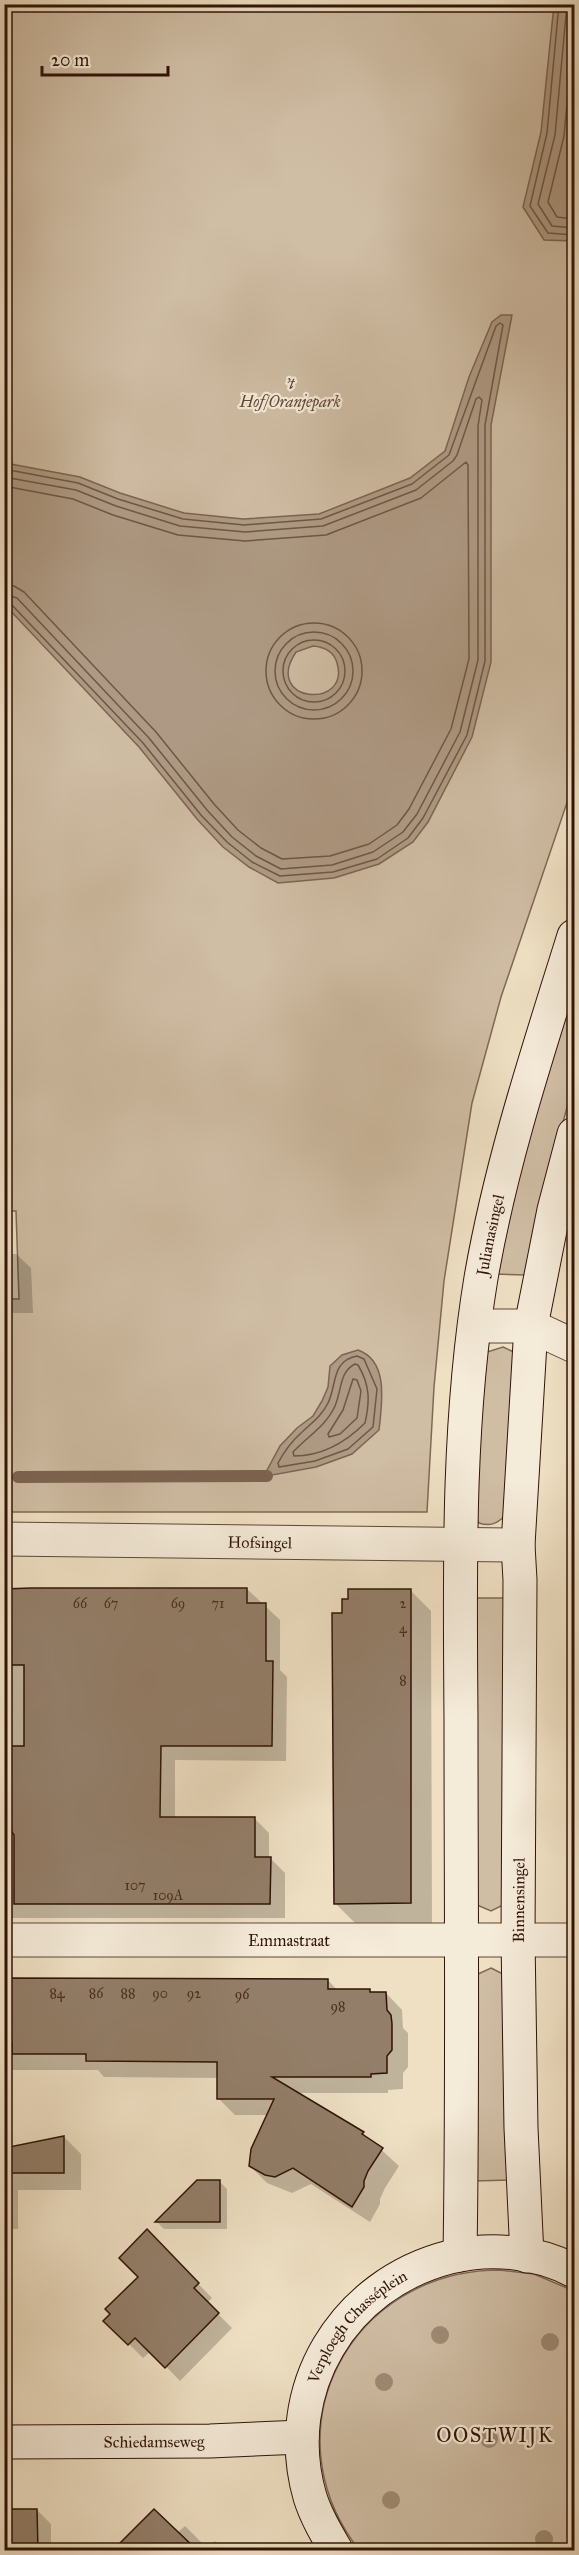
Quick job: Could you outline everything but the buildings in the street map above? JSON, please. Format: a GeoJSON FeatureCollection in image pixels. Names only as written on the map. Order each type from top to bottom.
{"type":"FeatureCollection","features":[{"type":"Feature","properties":{"kind":"street","name":"Julianasingel"},"geometry":{"type":"LineString","coordinates":[[462,1545],[466,1410],[491,1224],[544,1026],[574,936]]}},
{"type":"Feature","properties":{"kind":"street"},"geometry":{"type":"LineString","coordinates":[[518,1545],[531,1326],[554,1210],[574,1134]]}},
{"type":"Feature","properties":{"kind":"street"},"geometry":{"type":"LineString","coordinates":[[476,1326],[531,1326],[574,1346]]}},
{"type":"Feature","properties":{"kind":"street","name":"Hofsingel"},"geometry":{"type":"LineString","coordinates":[[4,1539],[518,1545]]}},
{"type":"Feature","properties":{"kind":"street"},"geometry":{"type":"LineString","coordinates":[[460,2255],[462,1545]]}},
{"type":"Feature","properties":{"kind":"street","name":"Binnensingel"},"geometry":{"type":"LineString","coordinates":[[518,1545],[520,1580],[518,1939],[521,2128],[527,2256]]}},
{"type":"Feature","properties":{"kind":"street","name":"Emmastraat"},"geometry":{"type":"LineString","coordinates":[[4,1940],[574,1940]]}},
{"type":"Feature","properties":{"kind":"street","name":"Verploegh Chasséplein"},"geometry":{"type":"LineString","coordinates":[[336,2550],[321,2525],[310,2497],[304,2467],[302,2437],[310,2389],[317,2367],[344,2324],[370,2298],[393,2280],[427,2264],[460,2255],[492,2252],[527,2256],[549,2260],[574,2271]]}},
{"type":"Feature","properties":{"kind":"street","name":"Schiedamseweg"},"geometry":{"type":"LineString","coordinates":[[4,2442],[210,2441],[302,2437]]}},
{"type":"Feature","properties":{"kind":"green space","name":"'t Hof/Oranjepark"},"geometry":{"type":"Polygon","coordinates":[[[4,5],[574,5],[574,782],[501,997],[472,1103],[444,1281],[434,1387],[427,1512],[5,1512],[5,1299],[19,1299],[16,1211],[4,1211],[4,5]]]}},
{"type":"Feature","properties":{"kind":"green space"},"geometry":{"type":"Polygon","coordinates":[[[574,969],[574,1081],[534,1232],[526,1275],[493,1274],[574,969]]]}},
{"type":"Feature","properties":{"kind":"green space"},"geometry":{"type":"Polygon","coordinates":[[[503,1347],[516,1353],[510,1511],[496,1523],[488,1525],[479,1523],[470,1509],[487,1352],[503,1347]]]}},
{"type":"Feature","properties":{"kind":"green space"},"geometry":{"type":"Polygon","coordinates":[[[470,1598],[506,1598],[503,1905],[491,1911],[477,1905],[470,1598]]]}},
{"type":"Feature","properties":{"kind":"green space"},"geometry":{"type":"Polygon","coordinates":[[[491,1968],[503,1974],[510,2180],[474,2181],[478,1974],[491,1968]]]}},
{"type":"Feature","properties":{"kind":"green space"},"geometry":{"type":"Polygon","coordinates":[[[500,2270],[534,2274],[574,2291],[574,2550],[359,2550],[332,2504],[321,2456],[323,2409],[338,2365],[365,2327],[402,2297],[447,2277],[500,2270]]]}},
{"type":"Feature","properties":{"kind":"water"},"geometry":{"type":"Polygon","coordinates":[[[554,5],[574,5],[574,241],[544,240],[523,207],[541,132],[554,5]]]}},
{"type":"Feature","properties":{"kind":"water"},"geometry":{"type":"Polygon","coordinates":[[[501,315],[512,315],[491,425],[491,662],[472,737],[428,822],[413,842],[379,864],[334,878],[278,883],[249,867],[223,847],[197,819],[139,747],[5,605],[5,463],[80,477],[120,493],[184,513],[243,519],[319,514],[410,478],[445,451],[469,377],[492,322],[501,315]],[[313,646],[296,652],[289,669],[290,682],[298,690],[309,694],[321,694],[332,688],[338,678],[334,656],[325,649],[313,646]]]}},
{"type":"Feature","properties":{"kind":"water"},"geometry":{"type":"Polygon","coordinates":[[[358,1350],[368,1355],[375,1363],[379,1373],[382,1396],[379,1430],[352,1454],[316,1467],[267,1476],[266,1472],[280,1446],[297,1428],[313,1416],[322,1401],[328,1387],[330,1366],[342,1355],[358,1350]]]}},
{"type":"Feature","properties":{"kind":"waterway"},"geometry":{"type":"LineString","coordinates":[[18,1477],[267,1476]]}},
{"type":"Feature","properties":{"kind":"district","name":"OOSTWIJK"},"geometry":{"type":"Point","coordinates":[495,2435]}}]}
